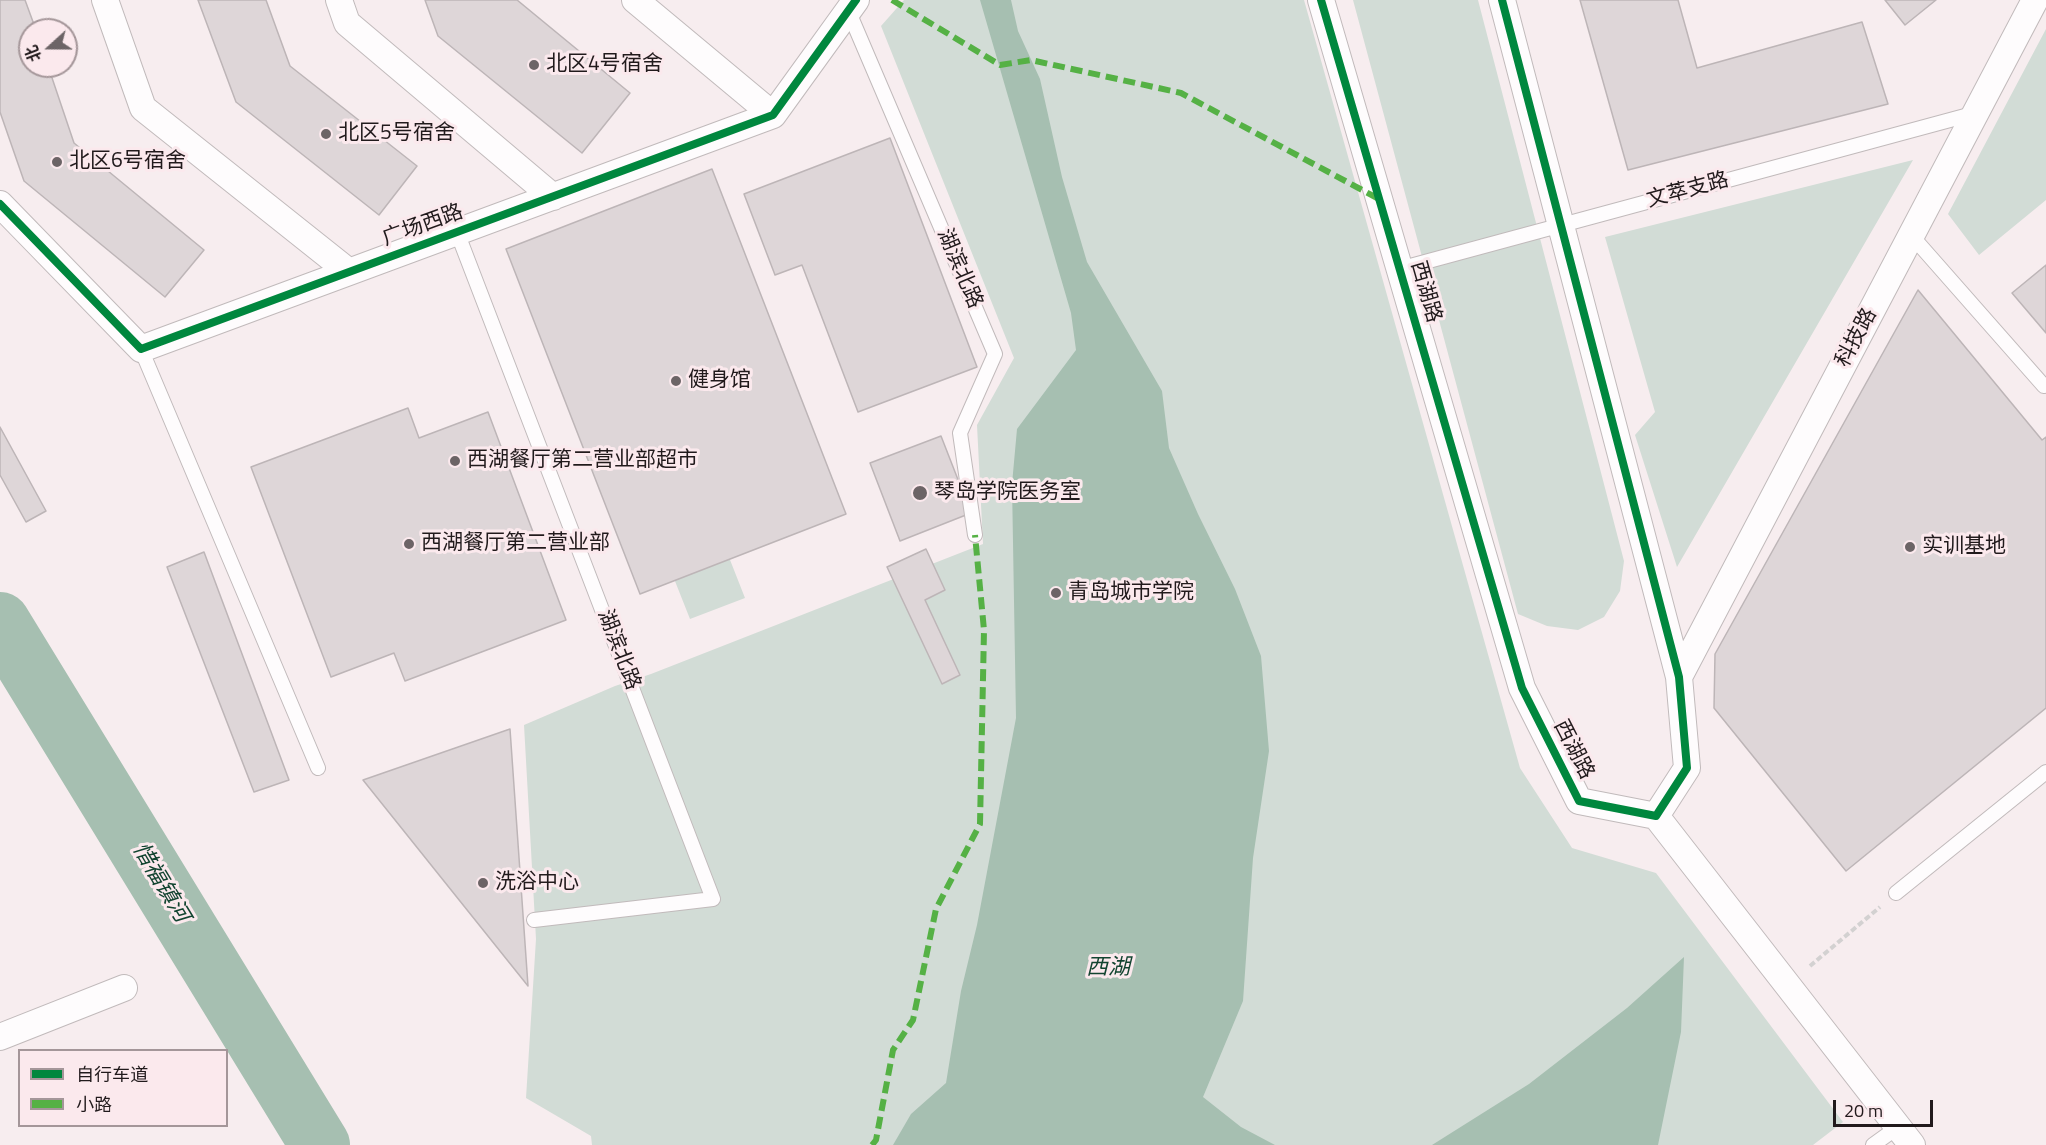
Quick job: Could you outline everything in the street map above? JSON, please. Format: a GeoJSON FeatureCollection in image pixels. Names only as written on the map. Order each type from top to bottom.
{"type":"FeatureCollection","features":[{"type":"Feature","properties":{"kind":"street"},"geometry":{"type":"LineString","coordinates":[[105,0],[143,108],[349,272]]}},
{"type":"Feature","properties":{"kind":"street"},"geometry":{"type":"LineString","coordinates":[[339,0],[347,24],[553,196]]}},
{"type":"Feature","properties":{"kind":"street"},"geometry":{"type":"LineString","coordinates":[[635,0],[773,115],[852,5]]}},
{"type":"Feature","properties":{"kind":"street","name":"西湖路"},"geometry":{"type":"LineString","coordinates":[[1321,0],[1522,688],[1579,801],[1656,816]]}},
{"type":"Feature","properties":{"kind":"street"},"geometry":{"type":"LineString","coordinates":[[1502,0],[1679,677],[1687,768],[1656,816],[1905,1136]]}},
{"type":"Feature","properties":{"kind":"street","name":"科技路"},"geometry":{"type":"LineString","coordinates":[[1679,677],[2035,0]]}},
{"type":"Feature","properties":{"kind":"street","name":"广场西路"},"geometry":{"type":"LineString","coordinates":[[141,349],[773,115]]}},
{"type":"Feature","properties":{"kind":"street"},"geometry":{"type":"LineString","coordinates":[[0,204],[141,349]]}},
{"type":"Feature","properties":{"kind":"street"},"geometry":{"type":"LineString","coordinates":[[0,1037],[124,988]]}},
{"type":"Feature","properties":{"kind":"lane","name":"湖滨北路"},"geometry":{"type":"LineString","coordinates":[[852,5],[995,354],[960,433],[975,535]]}},
{"type":"Feature","properties":{"kind":"lane","name":"文萃支路"},"geometry":{"type":"LineString","coordinates":[[1400,269],[1976,113]]}},
{"type":"Feature","properties":{"kind":"lane","name":"湖滨北路"},"geometry":{"type":"LineString","coordinates":[[457,232],[713,899],[534,920]]}},
{"type":"Feature","properties":{"kind":"lane"},"geometry":{"type":"LineString","coordinates":[[1911,235],[2044,386]]}},
{"type":"Feature","properties":{"kind":"lane"},"geometry":{"type":"LineString","coordinates":[[141,349],[318,768]]}},
{"type":"Feature","properties":{"kind":"lane"},"geometry":{"type":"LineString","coordinates":[[1896,893],[2046,772]]}},
{"type":"Feature","properties":{"kind":"lane"},"geometry":{"type":"LineString","coordinates":[[1873,1145],[1905,1136]]}},
{"type":"Feature","properties":{"kind":"path"},"geometry":{"type":"LineString","coordinates":[[1788,985],[1896,893]]}},
{"type":"Feature","properties":{"kind":"shaded area"},"geometry":{"type":"Polygon","coordinates":[[[904,0],[1304,0],[1520,768],[1572,848],[1656,873],[1843,1122],[1813,1145],[592,1145],[591,1136],[526,1098],[536,939],[524,725],[615,686],[983,544],[977,425],[1014,358],[881,26],[904,0]]]}},
{"type":"Feature","properties":{"kind":"shaded area"},"geometry":{"type":"Polygon","coordinates":[[[1353,0],[1478,0],[1624,561],[1620,591],[1604,617],[1578,630],[1547,626],[1518,614],[1353,0]]]}},
{"type":"Feature","properties":{"kind":"shaded area"},"geometry":{"type":"Polygon","coordinates":[[[2046,29],[2046,200],[1979,255],[1948,214],[2046,29]]]}},
{"type":"Feature","properties":{"kind":"shaded area"},"geometry":{"type":"Polygon","coordinates":[[[1913,160],[1677,567],[1635,435],[1655,412],[1605,237],[1913,160]]]}},
{"type":"Feature","properties":{"kind":"shaded area"},"geometry":{"type":"Polygon","coordinates":[[[701,486],[745,598],[690,619],[646,508],[701,486]]]}},
{"type":"Feature","properties":{"kind":"water","name":"西湖"},"geometry":{"type":"Polygon","coordinates":[[[980,0],[1011,0],[1018,31],[1040,79],[1062,177],[1087,262],[1162,391],[1169,448],[1235,589],[1261,656],[1269,751],[1253,858],[1243,1001],[1203,1097],[1241,1127],[1275,1145],[893,1145],[911,1114],[946,1083],[961,991],[977,925],[1016,718],[1012,484],[1017,429],[1076,350],[1071,313],[980,0]]]}},
{"type":"Feature","properties":{"kind":"water"},"geometry":{"type":"Polygon","coordinates":[[[1684,957],[1681,1032],[1658,1145],[1432,1145],[1529,1084],[1627,1008],[1684,957]]]}},
{"type":"Feature","properties":{"kind":"building","name":"北区6号宿舍"},"geometry":{"type":"Polygon","coordinates":[[[0,0],[25,0],[32,18],[18,18],[18,78],[52,78],[74,143],[204,250],[165,297],[24,181],[0,112],[0,0]]]}},
{"type":"Feature","properties":{"kind":"building","name":"北区5号宿舍"},"geometry":{"type":"Polygon","coordinates":[[[198,0],[266,0],[290,66],[417,166],[379,215],[236,102],[198,0]]]}},
{"type":"Feature","properties":{"kind":"building","name":"北区4号宿舍"},"geometry":{"type":"Polygon","coordinates":[[[425,0],[517,0],[630,93],[582,153],[438,36],[425,0]]]}},
{"type":"Feature","properties":{"kind":"building"},"geometry":{"type":"Polygon","coordinates":[[[1580,0],[1678,0],[1697,68],[1862,22],[1888,104],[1628,170],[1580,0]]]}},
{"type":"Feature","properties":{"kind":"building"},"geometry":{"type":"Polygon","coordinates":[[[1885,0],[1936,0],[1905,25],[1885,0]]]}},
{"type":"Feature","properties":{"kind":"building"},"geometry":{"type":"Polygon","coordinates":[[[890,138],[977,367],[858,412],[802,265],[775,275],[744,194],[890,138]]]}},
{"type":"Feature","properties":{"kind":"building","name":"健身馆"},"geometry":{"type":"Polygon","coordinates":[[[712,169],[846,514],[640,594],[506,249],[712,169]]]}},
{"type":"Feature","properties":{"kind":"building"},"geometry":{"type":"Polygon","coordinates":[[[2046,265],[2046,333],[2012,293],[2046,265]]]}},
{"type":"Feature","properties":{"kind":"building","name":"实训基地"},"geometry":{"type":"Polygon","coordinates":[[[1918,290],[2042,440],[2046,437],[2046,708],[1846,871],[1714,708],[1715,654],[1918,290]]]}},
{"type":"Feature","properties":{"kind":"building","name":"西湖餐厅第二营业部"},"geometry":{"type":"Polygon","coordinates":[[[408,408],[419,438],[488,412],[566,620],[405,681],[394,653],[331,677],[251,467],[408,408]]]}},
{"type":"Feature","properties":{"kind":"building"},"geometry":{"type":"Polygon","coordinates":[[[0,427],[46,511],[26,522],[0,475],[0,427]]]}},
{"type":"Feature","properties":{"kind":"building"},"geometry":{"type":"Polygon","coordinates":[[[941,436],[971,513],[900,541],[870,463],[941,436]]]}},
{"type":"Feature","properties":{"kind":"building"},"geometry":{"type":"Polygon","coordinates":[[[926,549],[945,590],[925,600],[960,675],[942,684],[887,567],[926,549]]]}},
{"type":"Feature","properties":{"kind":"building"},"geometry":{"type":"Polygon","coordinates":[[[204,552],[289,780],[254,792],[167,567],[204,552]]]}},
{"type":"Feature","properties":{"kind":"building","name":"洗浴中心"},"geometry":{"type":"Polygon","coordinates":[[[510,729],[528,986],[363,780],[510,729]]]}},
{"type":"Feature","properties":{"kind":"waterway","name":"惜福镇河"},"geometry":{"type":"LineString","coordinates":[[0,622],[320,1145]]}},
{"type":"Feature","properties":{"kind":"marked path"},"geometry":{"type":"LineString","coordinates":[[892,0],[1000,65],[1031,60],[1181,93],[1379,199]]}},
{"type":"Feature","properties":{"kind":"marked path"},"geometry":{"type":"LineString","coordinates":[[872,1145],[876,1140],[893,1050],[913,1020],[936,909],[980,824],[984,630],[975,535]]}},
{"type":"Feature","properties":{"kind":"cycle path"},"geometry":{"type":"LineString","coordinates":[[0,204],[141,349],[773,115],[856,0]]}},
{"type":"Feature","properties":{"kind":"cycle path"},"geometry":{"type":"LineString","coordinates":[[1321,0],[1522,688],[1579,801],[1656,816],[1687,768],[1679,677],[1502,0]]}},
{"type":"Feature","properties":{"kind":"place","name":"北区4号宿舍"},"geometry":{"type":"Point","coordinates":[534,65]}},
{"type":"Feature","properties":{"kind":"place","name":"北区5号宿舍"},"geometry":{"type":"Point","coordinates":[326,134]}},
{"type":"Feature","properties":{"kind":"place","name":"北区6号宿舍"},"geometry":{"type":"Point","coordinates":[57,162]}},
{"type":"Feature","properties":{"kind":"place","name":"健身馆"},"geometry":{"type":"Point","coordinates":[676,381]}},
{"type":"Feature","properties":{"kind":"place","name":"西湖餐厅第二营业部超市"},"geometry":{"type":"Point","coordinates":[455,461]}},
{"type":"Feature","properties":{"kind":"place","name":"琴岛学院医务室"},"geometry":{"type":"Point","coordinates":[920,493]}},
{"type":"Feature","properties":{"kind":"place","name":"西湖餐厅第二营业部"},"geometry":{"type":"Point","coordinates":[409,544]}},
{"type":"Feature","properties":{"kind":"place","name":"实训基地"},"geometry":{"type":"Point","coordinates":[1910,547]}},
{"type":"Feature","properties":{"kind":"place","name":"青岛城市学院"},"geometry":{"type":"Point","coordinates":[1056,593]}},
{"type":"Feature","properties":{"kind":"place","name":"洗浴中心"},"geometry":{"type":"Point","coordinates":[483,883]}}]}
